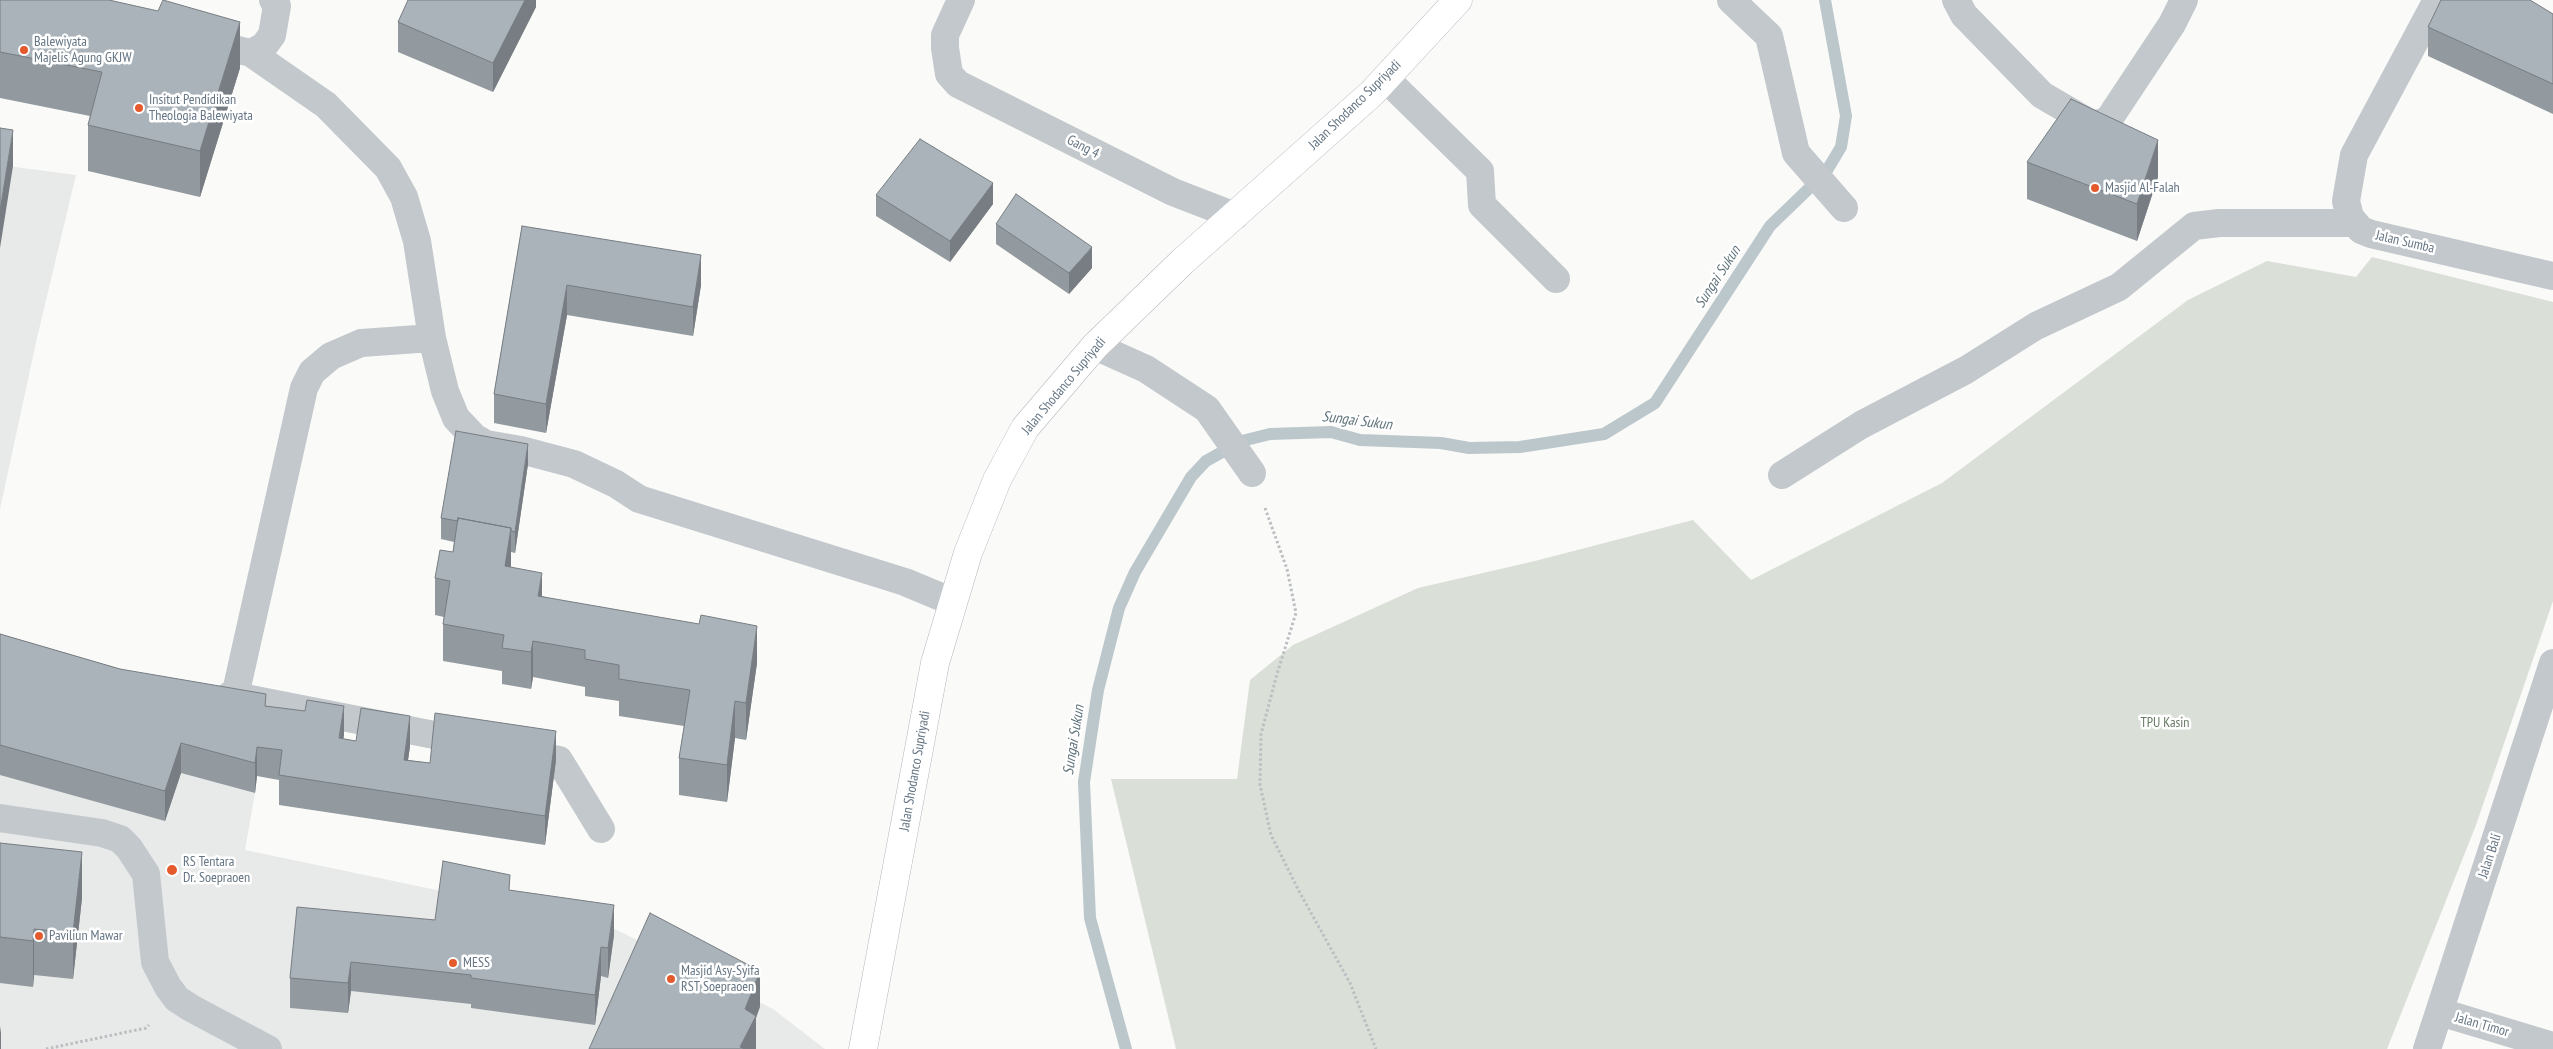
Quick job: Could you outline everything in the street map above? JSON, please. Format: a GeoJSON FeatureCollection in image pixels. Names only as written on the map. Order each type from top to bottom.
{"type":"FeatureCollection","features":[{"type":"Feature","properties":{"kind":"main road","name":"Jalan Shodanco Supriyadi"},"geometry":{"type":"LineString","coordinates":[[863,1049],[935,663],[968,554],[997,480],[1026,428],[1095,346],[1183,261],[1372,93],[1458,0]]}},
{"type":"Feature","properties":{"kind":"street"},"geometry":{"type":"LineString","coordinates":[[251,53],[264,46],[272,34],[277,6],[273,0]]}},
{"type":"Feature","properties":{"kind":"street","name":"Gang 4"},"geometry":{"type":"LineString","coordinates":[[961,0],[945,34],[945,60],[949,74],[958,84],[1173,192],[1235,216]]}},
{"type":"Feature","properties":{"kind":"street"},"geometry":{"type":"LineString","coordinates":[[1731,0],[1769,36],[1796,153],[1844,208]]}},
{"type":"Feature","properties":{"kind":"street"},"geometry":{"type":"LineString","coordinates":[[1956,0],[1964,15],[2042,95],[2090,123],[2099,124],[2109,119],[2172,24],[2184,0]]}},
{"type":"Feature","properties":{"kind":"street"},"geometry":{"type":"LineString","coordinates":[[1782,475],[1861,425],[1966,370],[2036,326],[2118,287],[2194,226],[2219,224],[2354,224],[2346,201],[2354,155],[2437,0]]}},
{"type":"Feature","properties":{"kind":"street"},"geometry":{"type":"LineString","coordinates":[[183,38],[251,53],[326,106],[388,168],[404,197],[417,241],[432,338],[445,391],[456,418],[474,437],[486,444],[521,450],[574,464],[616,484],[640,499],[905,582],[953,602]]}},
{"type":"Feature","properties":{"kind":"street"},"geometry":{"type":"LineString","coordinates":[[1386,78],[1480,171],[1482,205],[1556,279]]}},
{"type":"Feature","properties":{"kind":"street","name":"Jalan Sumba"},"geometry":{"type":"LineString","coordinates":[[2354,224],[2361,230],[2371,234],[2553,276]]}},
{"type":"Feature","properties":{"kind":"street"},"geometry":{"type":"LineString","coordinates":[[235,696],[304,388],[312,372],[331,356],[361,343],[432,338]]}},
{"type":"Feature","properties":{"kind":"street"},"geometry":{"type":"LineString","coordinates":[[1095,346],[1146,369],[1207,410],[1252,473]]}},
{"type":"Feature","properties":{"kind":"street","name":"Jalan Bali"},"geometry":{"type":"LineString","coordinates":[[2427,1049],[2552,673]]}},
{"type":"Feature","properties":{"kind":"street"},"geometry":{"type":"LineString","coordinates":[[205,690],[559,760],[600,828]]}},
{"type":"Feature","properties":{"kind":"street"},"geometry":{"type":"LineString","coordinates":[[0,818],[102,833],[120,839],[129,848],[146,874],[155,962],[162,977],[177,999],[268,1049]]}},
{"type":"Feature","properties":{"kind":"street","name":"Jalan Timor"},"geometry":{"type":"LineString","coordinates":[[2440,1012],[2553,1046]]}},
{"type":"Feature","properties":{"kind":"path"},"geometry":{"type":"LineString","coordinates":[[1252,473],[1287,569],[1296,613],[1276,674],[1261,734],[1260,785],[1271,835],[1300,893],[1350,983],[1376,1049]]}},
{"type":"Feature","properties":{"kind":"path"},"geometry":{"type":"LineString","coordinates":[[46,1049],[146,1028],[177,999]]}},
{"type":"Feature","properties":{"kind":"shaded area"},"geometry":{"type":"Polygon","coordinates":[[[0,165],[76,175],[37,338],[0,509],[0,165]]]}},
{"type":"Feature","properties":{"kind":"shaded area","name":"RS Tentara Dr. Soepraoen"},"geometry":{"type":"Polygon","coordinates":[[[0,724],[255,793],[245,850],[609,926],[773,1009],[825,1049],[0,1049],[0,724]]]}},
{"type":"Feature","properties":{"kind":"green space","name":"TPU Kasin"},"geometry":{"type":"Polygon","coordinates":[[[2372,257],[2553,302],[2553,601],[2476,825],[2387,1049],[1176,1049],[1111,779],[1237,779],[1250,680],[1293,645],[1418,588],[1535,561],[1693,520],[1751,580],[1942,483],[2188,300],[2267,261],[2356,277],[2372,257]]]}},
{"type":"Feature","properties":{"kind":"building"},"geometry":{"type":"Polygon","coordinates":[[[0,0],[109,0],[158,11],[163,0],[240,22],[200,151],[88,125],[102,72],[0,52],[0,0]]]}},
{"type":"Feature","properties":{"kind":"building"},"geometry":{"type":"Polygon","coordinates":[[[408,0],[525,0],[493,63],[398,22],[408,0]]]}},
{"type":"Feature","properties":{"kind":"building"},"geometry":{"type":"Polygon","coordinates":[[[2441,0],[2530,0],[2553,14],[2553,84],[2428,27],[2441,0]]]}},
{"type":"Feature","properties":{"kind":"building"},"geometry":{"type":"Polygon","coordinates":[[[2071,99],[2158,140],[2137,204],[2027,162],[2071,99]]]}},
{"type":"Feature","properties":{"kind":"building"},"geometry":{"type":"Polygon","coordinates":[[[0,128],[13,130],[0,211],[0,128]]]}},
{"type":"Feature","properties":{"kind":"building"},"geometry":{"type":"Polygon","coordinates":[[[920,139],[993,183],[950,241],[876,195],[920,139]]]}},
{"type":"Feature","properties":{"kind":"building"},"geometry":{"type":"Polygon","coordinates":[[[1016,194],[1092,247],[1069,273],[996,224],[1016,194]]]}},
{"type":"Feature","properties":{"kind":"building"},"geometry":{"type":"Polygon","coordinates":[[[522,226],[701,255],[693,307],[567,285],[546,404],[494,394],[522,226]]]}},
{"type":"Feature","properties":{"kind":"building"},"geometry":{"type":"Polygon","coordinates":[[[456,431],[528,444],[515,532],[511,531],[511,528],[458,518],[458,521],[441,518],[456,431]]]}},
{"type":"Feature","properties":{"kind":"building"},"geometry":{"type":"Polygon","coordinates":[[[458,518],[511,528],[505,566],[542,573],[538,596],[699,624],[701,615],[757,626],[746,703],[735,701],[727,765],[679,758],[690,690],[619,679],[619,665],[585,659],[585,650],[533,641],[531,652],[502,648],[504,635],[443,624],[450,581],[435,578],[440,550],[453,552],[458,518]]]}},
{"type":"Feature","properties":{"kind":"building"},"geometry":{"type":"Polygon","coordinates":[[[0,634],[120,669],[266,694],[265,706],[305,711],[307,700],[344,706],[339,738],[356,741],[361,708],[410,716],[404,760],[430,763],[435,713],[556,731],[545,816],[279,775],[282,750],[257,747],[255,763],[181,743],[165,791],[0,745],[0,634]]]}},
{"type":"Feature","properties":{"kind":"building"},"geometry":{"type":"Polygon","coordinates":[[[0,843],[82,852],[73,933],[34,929],[33,941],[0,937],[0,843]]]}},
{"type":"Feature","properties":{"kind":"building","name":"MESS"},"geometry":{"type":"Polygon","coordinates":[[[443,861],[510,875],[509,890],[614,905],[608,948],[601,947],[595,995],[471,978],[471,975],[351,962],[348,983],[290,978],[297,907],[435,920],[443,861]]]}},
{"type":"Feature","properties":{"kind":"building","name":"Masjid Asy-Syifa RST Soepraoen"},"geometry":{"type":"Polygon","coordinates":[[[650,913],[760,971],[745,1009],[756,1016],[740,1047],[745,1049],[589,1049],[650,913]]]}},
{"type":"Feature","properties":{"kind":"waterway","name":"Sungai Sukun"},"geometry":{"type":"LineString","coordinates":[[1126,1049],[1090,918],[1084,782],[1098,690],[1119,608],[1135,572],[1191,477],[1206,461],[1242,441],[1270,434],[1331,432],[1360,440],[1441,443],[1469,448],[1520,447],[1604,434],[1655,403],[1770,226],[1826,172],[1841,147],[1846,116],[1825,0]]}},
{"type":"Feature","properties":{"kind":"place","name":"Balewiyata Majelis Agung GKJW"},"geometry":{"type":"Point","coordinates":[24,50]}},
{"type":"Feature","properties":{"kind":"place","name":"Insitut Pendidikan Theologia Balewiyata"},"geometry":{"type":"Point","coordinates":[139,108]}},
{"type":"Feature","properties":{"kind":"place","name":"Masjid Al-Falah"},"geometry":{"type":"Point","coordinates":[2095,188]}},
{"type":"Feature","properties":{"kind":"place","name":"RS Tentara Dr. Soepraoen"},"geometry":{"type":"Point","coordinates":[172,870]}},
{"type":"Feature","properties":{"kind":"place","name":"Paviliun Mawar"},"geometry":{"type":"Point","coordinates":[39,936]}},
{"type":"Feature","properties":{"kind":"place","name":"MESS"},"geometry":{"type":"Point","coordinates":[453,963]}},
{"type":"Feature","properties":{"kind":"place","name":"Masjid Asy-Syifa RST Soepraoen"},"geometry":{"type":"Point","coordinates":[671,979]}}]}
